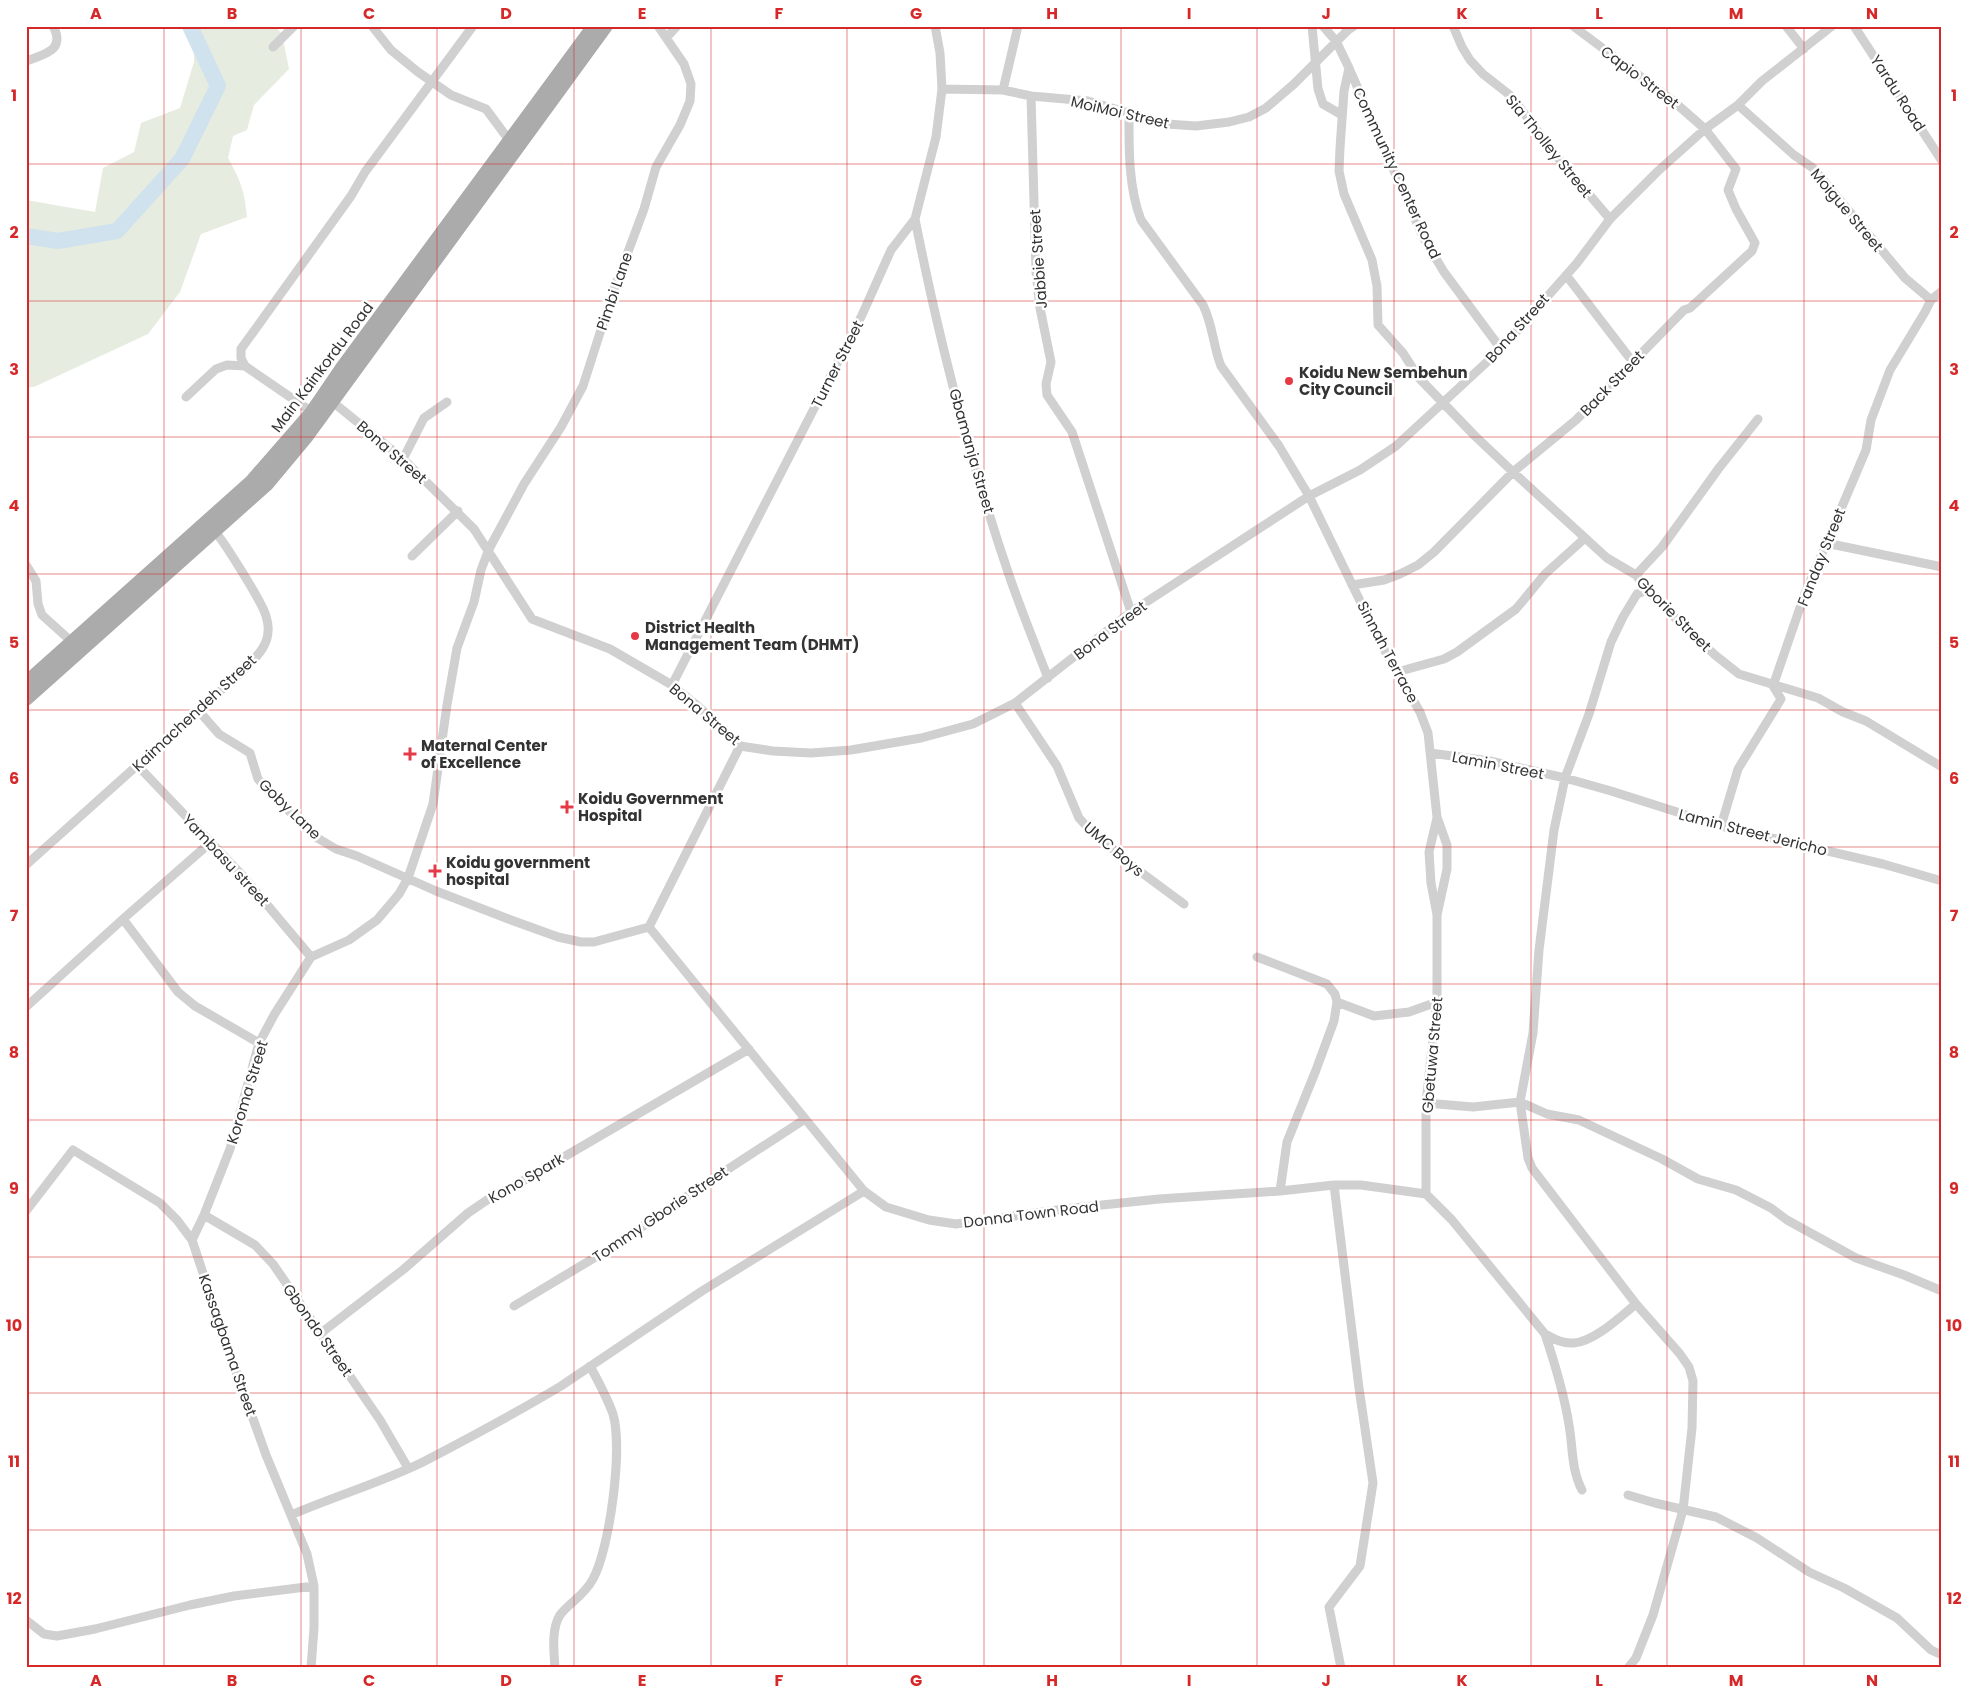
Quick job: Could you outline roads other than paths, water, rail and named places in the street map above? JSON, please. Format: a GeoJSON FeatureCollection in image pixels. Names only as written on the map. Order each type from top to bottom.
{"type":"FeatureCollection","features":[{"type":"Feature","properties":{"kind":"main road","name":"Main Kainkordu Road"},"geometry":{"type":"LineString","coordinates":[[328,398],[516,141],[594,26]]}},
{"type":"Feature","properties":{"kind":"main road"},"geometry":{"type":"LineString","coordinates":[[516,141],[606,26]]}},
{"type":"Feature","properties":{"kind":"main road","name":"Main Kainkordu Road"},"geometry":{"type":"LineString","coordinates":[[210,527],[265,468],[312,412],[351,377],[466,210]]}},
{"type":"Feature","properties":{"kind":"main road"},"geometry":{"type":"LineString","coordinates":[[28,691],[210,527],[281,468],[328,398]]}},
{"type":"Feature","properties":{"kind":"main road"},"geometry":{"type":"LineString","coordinates":[[28,691],[72,642],[142,588]]}},
{"type":"Feature","properties":{"kind":"street"},"geometry":{"type":"LineString","coordinates":[[273,47],[294,26]]}},
{"type":"Feature","properties":{"kind":"street"},"geometry":{"type":"LineString","coordinates":[[372,26],[391,50],[432,82],[451,95],[486,108],[516,141]]}},
{"type":"Feature","properties":{"kind":"street"},"geometry":{"type":"LineString","coordinates":[[312,412],[245,366],[241,358],[241,349],[351,196],[365,172],[473,26]]}},
{"type":"Feature","properties":{"kind":"street","name":"Pimbi Lane"},"geometry":{"type":"LineString","coordinates":[[408,878],[432,804],[457,648],[474,602],[488,548],[524,484],[561,427],[583,386],[613,292],[644,209],[656,167],[680,124],[690,101],[691,84],[684,64],[658,26]]}},
{"type":"Feature","properties":{"kind":"street"},"geometry":{"type":"LineString","coordinates":[[667,37],[677,26]]}},
{"type":"Feature","properties":{"kind":"street","name":"Turner Street"},"geometry":{"type":"LineString","coordinates":[[672,685],[862,315],[891,250],[915,219],[936,137],[942,89],[940,53],[935,26]]}},
{"type":"Feature","properties":{"kind":"street"},"geometry":{"type":"LineString","coordinates":[[1003,90],[1018,26]]}},
{"type":"Feature","properties":{"kind":"street"},"geometry":{"type":"LineString","coordinates":[[1312,26],[1318,89],[1323,104],[1342,115]]}},
{"type":"Feature","properties":{"kind":"street","name":"Community Center Road"},"geometry":{"type":"LineString","coordinates":[[1323,26],[1336,41],[1349,68],[1423,237],[1444,272],[1501,349]]}},
{"type":"Feature","properties":{"kind":"street","name":"MoiMoi Street"},"geometry":{"type":"LineString","coordinates":[[942,89],[1003,90],[1031,96],[1088,101],[1167,124],[1196,126],[1229,122],[1249,117],[1266,108],[1316,64],[1336,41],[1354,26]]}},
{"type":"Feature","properties":{"kind":"street","name":"Sia Tholley Street"},"geometry":{"type":"LineString","coordinates":[[1453,26],[1470,60],[1483,74],[1511,96],[1558,158],[1610,220]]}},
{"type":"Feature","properties":{"kind":"street","name":"Capio Street"},"geometry":{"type":"LineString","coordinates":[[1573,26],[1672,100],[1705,129]]}},
{"type":"Feature","properties":{"kind":"street"},"geometry":{"type":"LineString","coordinates":[[1786,26],[1804,49]]}},
{"type":"Feature","properties":{"kind":"street","name":"Bona Street"},"geometry":{"type":"LineString","coordinates":[[328,398],[403,459],[458,511],[488,548],[532,620],[610,649],[672,685],[700,708],[740,746],[773,751],[811,753],[851,750],[921,738],[973,724],[1015,703],[1131,612],[1309,496],[1351,474],[1396,446],[1501,349],[1566,275],[1610,220],[1658,171],[1705,129],[1738,105],[1762,81],[1832,26]]}},
{"type":"Feature","properties":{"kind":"street","name":"Yardu Road"},"geometry":{"type":"LineString","coordinates":[[1854,26],[1942,161]]}},
{"type":"Feature","properties":{"kind":"street"},"geometry":{"type":"LineString","coordinates":[[26,61],[53,49],[58,43],[55,30]]}},
{"type":"Feature","properties":{"kind":"street","name":"Gborie Street"},"geometry":{"type":"LineString","coordinates":[[1349,68],[1342,115],[1339,171],[1344,194],[1372,260],[1377,286],[1378,325],[1403,353],[1419,378],[1513,472],[1607,558],[1636,576],[1647,590],[1715,655],[1739,674],[1773,686],[1818,698],[1866,722],[1942,767]]}},
{"type":"Feature","properties":{"kind":"street","name":"Jabbie Street"},"geometry":{"type":"LineString","coordinates":[[1031,96],[1036,272],[1040,308],[1051,362],[1046,389],[1047,395],[1072,432],[1131,612]]}},
{"type":"Feature","properties":{"kind":"street","name":"Moigue Street"},"geometry":{"type":"LineString","coordinates":[[1738,105],[1794,155],[1813,168],[1905,278],[1931,300]]}},
{"type":"Feature","properties":{"kind":"street"},"geometry":{"type":"LineString","coordinates":[[1129,112],[1129,150],[1135,204],[1141,220],[1203,305],[1209,317],[1215,353],[1221,366],[1279,446],[1309,496]]}},
{"type":"Feature","properties":{"kind":"street","name":"Back Street"},"geometry":{"type":"LineString","coordinates":[[1352,585],[1384,580],[1418,565],[1434,552],[1513,472],[1576,420],[1684,310],[1690,308],[1752,251],[1755,243],[1728,190],[1736,169],[1705,129]]}},
{"type":"Feature","properties":{"kind":"street","name":"Gbamanja Street"},"geometry":{"type":"LineString","coordinates":[[915,219],[941,343],[974,461],[1010,579],[1048,678]]}},
{"type":"Feature","properties":{"kind":"street"},"geometry":{"type":"LineString","coordinates":[[1566,275],[1632,362]]}},
{"type":"Feature","properties":{"kind":"street","name":"Fanday Street"},"geometry":{"type":"LineString","coordinates":[[1721,826],[1738,770],[1781,699],[1773,686],[1804,596],[1866,450],[1871,420],[1890,370],[1931,300],[1942,291]]}},
{"type":"Feature","properties":{"kind":"street"},"geometry":{"type":"LineString","coordinates":[[186,397],[216,369],[227,365],[245,366]]}},
{"type":"Feature","properties":{"kind":"street"},"geometry":{"type":"LineString","coordinates":[[403,459],[424,418],[447,402]]}},
{"type":"Feature","properties":{"kind":"street"},"geometry":{"type":"LineString","coordinates":[[1636,576],[1662,547],[1719,468],[1758,419]]}},
{"type":"Feature","properties":{"kind":"street","name":"Sinnah Terrace"},"geometry":{"type":"LineString","coordinates":[[1309,496],[1381,644],[1420,712],[1428,733],[1437,817],[1446,838],[1448,855],[1447,869],[1437,915]]}},
{"type":"Feature","properties":{"kind":"street"},"geometry":{"type":"LineString","coordinates":[[412,556],[458,511]]}},
{"type":"Feature","properties":{"kind":"street","name":"Kaimachendeh Street"},"geometry":{"type":"LineString","coordinates":[[26,865],[247,667],[260,652],[268,638],[269,630],[266,614],[210,527]]}},
{"type":"Feature","properties":{"kind":"street"},"geometry":{"type":"LineString","coordinates":[[1397,672],[1444,659],[1457,652],[1516,609],[1545,574],[1585,538]]}},
{"type":"Feature","properties":{"kind":"street"},"geometry":{"type":"LineString","coordinates":[[1826,543],[1942,567]]}},
{"type":"Feature","properties":{"kind":"street"},"geometry":{"type":"LineString","coordinates":[[26,565],[36,581],[38,604],[42,615],[72,642]]}},
{"type":"Feature","properties":{"kind":"street"},"geometry":{"type":"LineString","coordinates":[[1628,1668],[1636,1658],[1653,1615],[1683,1510],[1692,1428],[1693,1381],[1689,1367],[1680,1354],[1636,1304],[1532,1168],[1528,1158],[1520,1102],[1533,1033],[1538,950],[1554,830],[1565,778],[1590,714],[1611,642],[1637,594],[1647,590]]}},
{"type":"Feature","properties":{"kind":"street","name":"UMC Boys"},"geometry":{"type":"LineString","coordinates":[[1015,703],[1056,766],[1079,818],[1090,830],[1138,870],[1184,904]]}},
{"type":"Feature","properties":{"kind":"street","name":"Goby Lane"},"geometry":{"type":"LineString","coordinates":[[198,710],[219,734],[250,753],[258,779],[314,836],[336,849],[510,920],[558,937],[581,942],[594,942],[649,927]]}},
{"type":"Feature","properties":{"kind":"street"},"geometry":{"type":"LineString","coordinates":[[649,927],[740,746]]}},
{"type":"Feature","properties":{"kind":"street","name":"Lamin Street"},"geometry":{"type":"LineString","coordinates":[[1430,753],[1490,761],[1565,778]]}},
{"type":"Feature","properties":{"kind":"street","name":"Yambasu street"},"geometry":{"type":"LineString","coordinates":[[137,765],[242,875],[311,957]]}},
{"type":"Feature","properties":{"kind":"street","name":"Lamin Street Jericho"},"geometry":{"type":"LineString","coordinates":[[1565,778],[1721,826],[1854,857],[1942,881]]}},
{"type":"Feature","properties":{"kind":"street","name":"Sinnah Terrace"},"geometry":{"type":"LineString","coordinates":[[1437,817],[1429,852],[1431,883],[1437,915]]}},
{"type":"Feature","properties":{"kind":"street"},"geometry":{"type":"LineString","coordinates":[[26,1006],[211,842]]}},
{"type":"Feature","properties":{"kind":"street"},"geometry":{"type":"LineString","coordinates":[[311,957],[349,940],[377,920],[399,894],[408,878]]}},
{"type":"Feature","properties":{"kind":"street","name":"Gbetuwa Street"},"geometry":{"type":"LineString","coordinates":[[1426,1194],[1426,1103],[1437,1002],[1437,915]]}},
{"type":"Feature","properties":{"kind":"street"},"geometry":{"type":"LineString","coordinates":[[122,919],[178,992],[196,1006],[259,1043]]}},
{"type":"Feature","properties":{"kind":"street","name":"Donna Town Road"},"geometry":{"type":"LineString","coordinates":[[649,927],[864,1191],[886,1207],[922,1218],[956,1224],[1064,1209],[1159,1199],[1280,1191],[1334,1185],[1361,1185],[1426,1194]]}},
{"type":"Feature","properties":{"kind":"street","name":"Koroma Street"},"geometry":{"type":"LineString","coordinates":[[192,1240],[204,1216],[230,1149],[259,1043],[274,1015],[311,957]]}},
{"type":"Feature","properties":{"kind":"street"},"geometry":{"type":"LineString","coordinates":[[1257,957],[1327,984],[1335,994],[1337,1002],[1334,1021],[1287,1142],[1280,1191]]}},
{"type":"Feature","properties":{"kind":"street"},"geometry":{"type":"LineString","coordinates":[[1337,1002],[1374,1016],[1409,1012],[1437,1002]]}},
{"type":"Feature","properties":{"kind":"street","name":"Kono Spark"},"geometry":{"type":"LineString","coordinates":[[321,1332],[404,1269],[468,1213],[490,1198],[521,1182],[749,1049]]}},
{"type":"Feature","properties":{"kind":"street"},"geometry":{"type":"LineString","coordinates":[[1426,1103],[1473,1107],[1520,1102],[1547,1114],[1579,1120],[1662,1159],[1698,1179],[1736,1190],[1771,1208],[1787,1220],[1856,1258],[1942,1291]]}},
{"type":"Feature","properties":{"kind":"street","name":"Tommy Gborie Street"},"geometry":{"type":"LineString","coordinates":[[514,1306],[614,1246],[805,1119]]}},
{"type":"Feature","properties":{"kind":"street","name":"Kassagbama Street"},"geometry":{"type":"LineString","coordinates":[[26,1211],[73,1150],[160,1203],[177,1220],[192,1240],[266,1455],[306,1554],[314,1586],[314,1628],[311,1668]]}},
{"type":"Feature","properties":{"kind":"street"},"geometry":{"type":"LineString","coordinates":[[1334,1185],[1359,1388],[1373,1483],[1360,1566],[1328,1607],[1341,1668]]}},
{"type":"Feature","properties":{"kind":"street"},"geometry":{"type":"LineString","coordinates":[[291,1516],[408,1468],[547,1394],[702,1291],[864,1191]]}},
{"type":"Feature","properties":{"kind":"street"},"geometry":{"type":"LineString","coordinates":[[1426,1194],[1452,1220],[1545,1334],[1562,1384],[1570,1427],[1574,1471],[1582,1490]]}},
{"type":"Feature","properties":{"kind":"street","name":"Gbondo Street"},"geometry":{"type":"LineString","coordinates":[[204,1216],[242,1236],[264,1253],[321,1332],[380,1420],[408,1468]]}},
{"type":"Feature","properties":{"kind":"street"},"geometry":{"type":"LineString","coordinates":[[1545,1334],[1560,1342],[1574,1343],[1584,1341],[1612,1323],[1636,1304]]}},
{"type":"Feature","properties":{"kind":"street"},"geometry":{"type":"LineString","coordinates":[[555,1668],[553,1648],[558,1618],[586,1590],[598,1569],[610,1519],[614,1488],[616,1455],[613,1415],[590,1366]]}},
{"type":"Feature","properties":{"kind":"street"},"geometry":{"type":"LineString","coordinates":[[1628,1495],[1716,1517],[1757,1538],[1809,1572],[1844,1588],[1897,1618],[1931,1650],[1942,1655]]}},
{"type":"Feature","properties":{"kind":"street"},"geometry":{"type":"LineString","coordinates":[[26,1620],[44,1634],[57,1636],[234,1596],[314,1586]]}},
{"type":"Feature","properties":{"kind":"waterway"},"geometry":{"type":"LineString","coordinates":[[26,236],[58,241],[117,231],[182,159],[218,86],[190,26]]}},
{"type":"Feature","properties":{"kind":"place","name":"Koidu New Sembehun City Council"},"geometry":{"type":"Point","coordinates":[1289,381]}},
{"type":"Feature","properties":{"kind":"place","name":"District Health Management Team (DHMT)"},"geometry":{"type":"Point","coordinates":[635,636]}},
{"type":"Feature","properties":{"kind":"place","name":"Maternal Center of Excellence"},"geometry":{"type":"Point","coordinates":[410,754]}},
{"type":"Feature","properties":{"kind":"place","name":"Koidu Government Hospital"},"geometry":{"type":"Point","coordinates":[567,807]}},
{"type":"Feature","properties":{"kind":"place","name":"Koidu government hospital"},"geometry":{"type":"Point","coordinates":[435,871]}}]}
